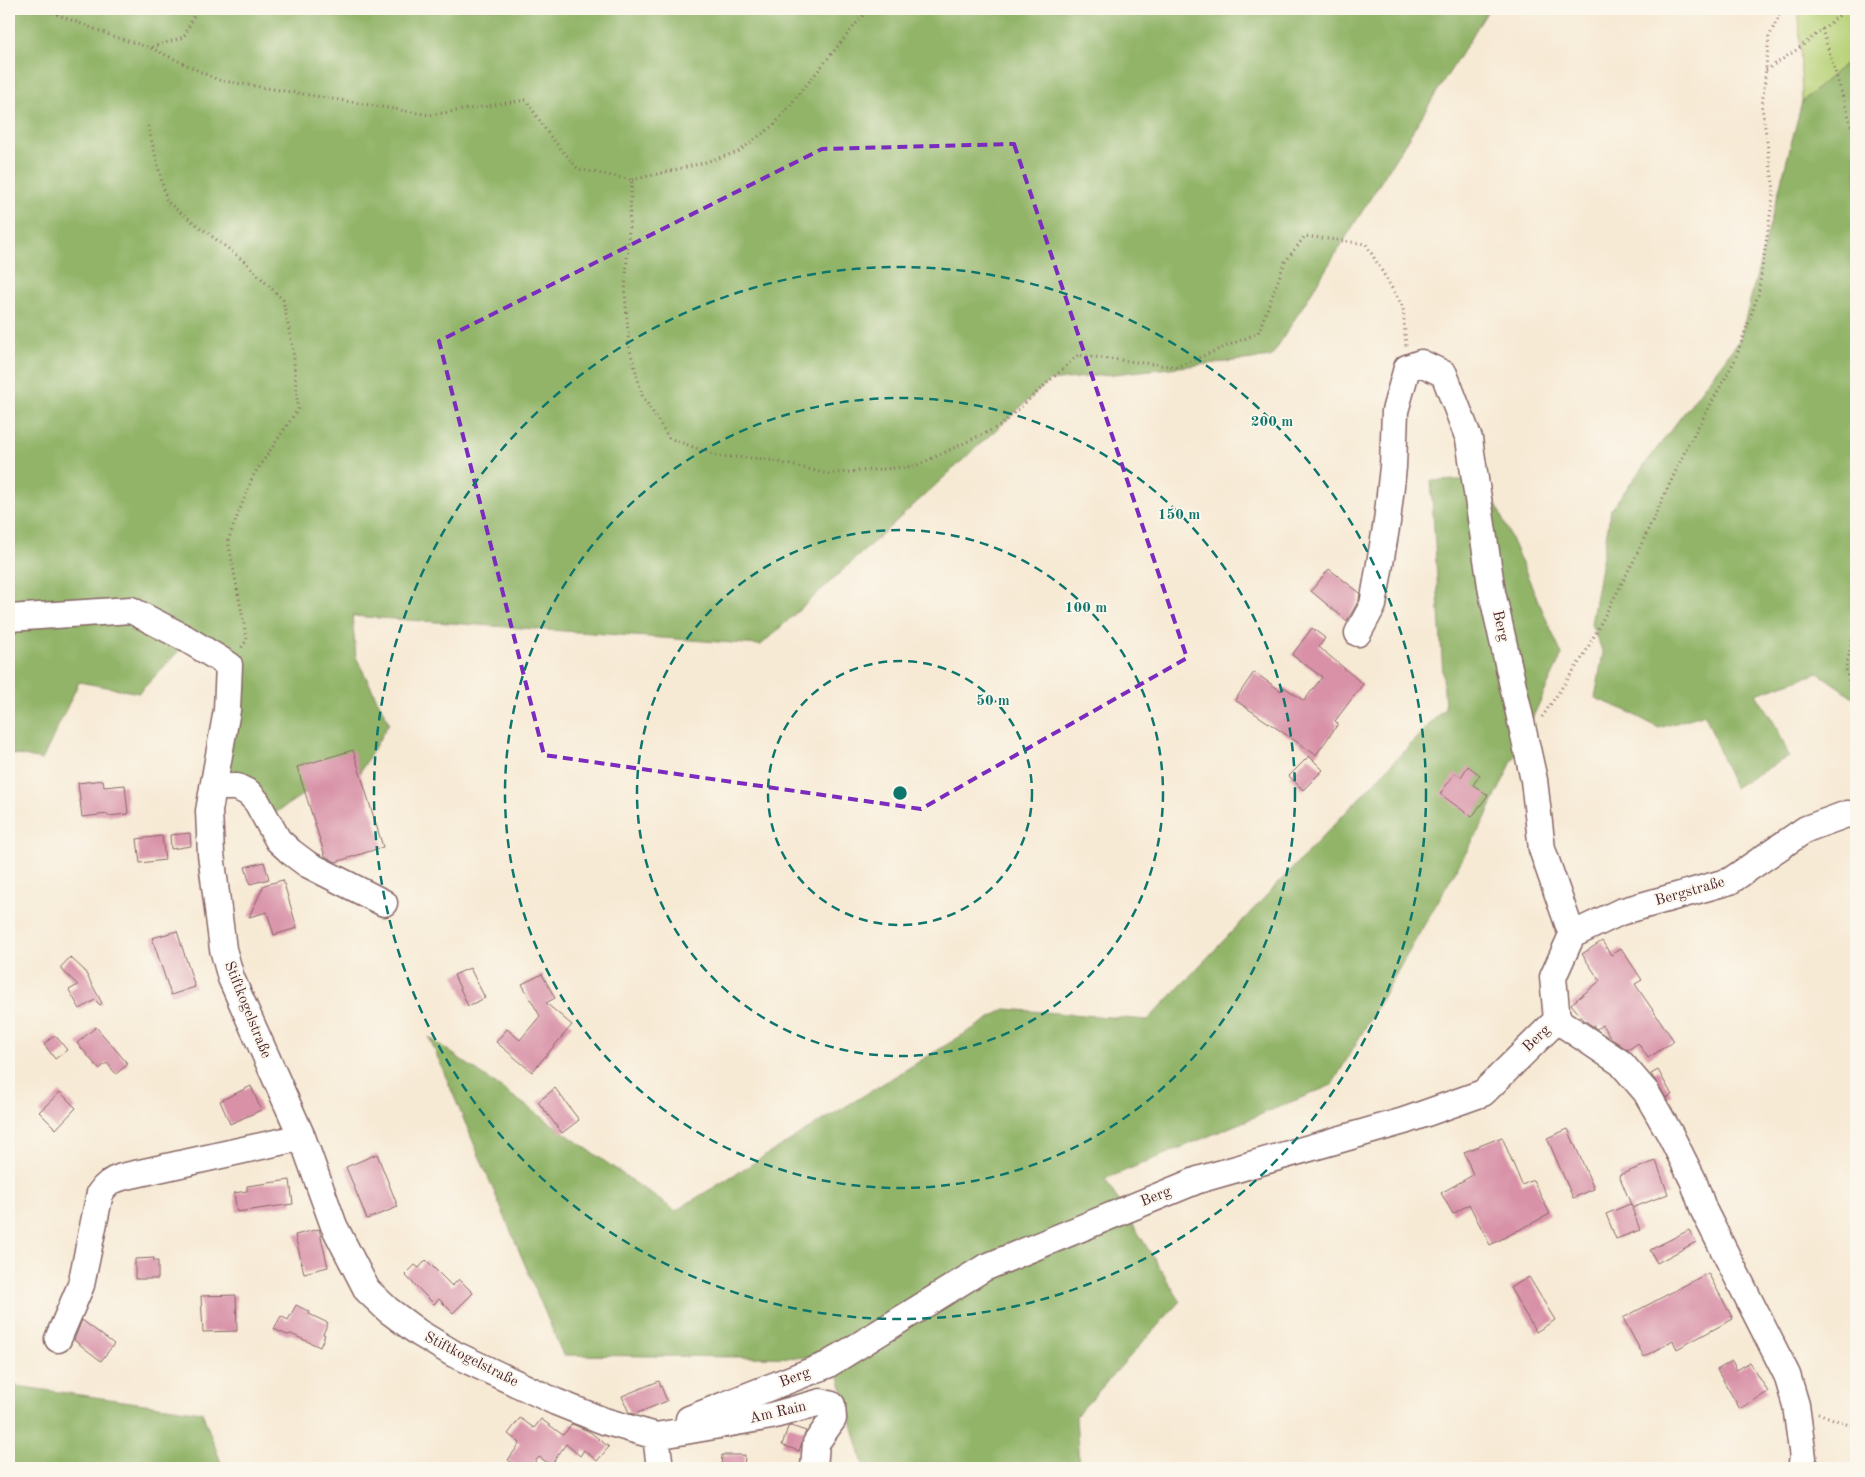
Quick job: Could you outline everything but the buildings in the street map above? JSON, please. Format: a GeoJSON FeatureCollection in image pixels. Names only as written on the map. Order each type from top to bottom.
{"type":"FeatureCollection","features":[{"type":"Feature","properties":{"kind":"street","name":"Berg"},"geometry":{"type":"LineString","coordinates":[[656,1436],[669,1426],[828,1365],[993,1264],[1198,1180],[1404,1121],[1483,1093],[1557,1020],[1552,977],[1572,935],[1542,849],[1534,780],[1492,592],[1469,439],[1444,374],[1421,363],[1407,368]]}},
{"type":"Feature","properties":{"kind":"street"},"geometry":{"type":"LineString","coordinates":[[1358,633],[1373,605],[1387,522],[1392,476],[1395,411],[1407,368]]}},
{"type":"Feature","properties":{"kind":"street"},"geometry":{"type":"LineString","coordinates":[[9,618],[131,610],[185,638],[229,665]]}},
{"type":"Feature","properties":{"kind":"street","name":"Stiftkogelstraße"},"geometry":{"type":"LineString","coordinates":[[229,665],[227,710],[209,811],[211,854],[223,949],[231,978],[302,1137],[334,1226],[355,1269],[367,1290],[388,1310],[419,1333],[454,1354],[556,1402],[604,1421],[656,1436]]}},
{"type":"Feature","properties":{"kind":"street"},"geometry":{"type":"LineString","coordinates":[[213,786],[237,787],[249,793],[257,802],[278,840],[291,852],[307,864],[384,903]]}},
{"type":"Feature","properties":{"kind":"street","name":"Bergstraße"},"geometry":{"type":"LineString","coordinates":[[1572,935],[1620,912],[1730,881],[1806,829],[1847,814],[1856,815]]}},
{"type":"Feature","properties":{"kind":"street"},"geometry":{"type":"LineString","coordinates":[[1557,1020],[1621,1064],[1646,1092],[1674,1142],[1693,1180],[1704,1211],[1787,1375],[1796,1405],[1803,1458],[1800,1468]]}},
{"type":"Feature","properties":{"kind":"street"},"geometry":{"type":"LineString","coordinates":[[58,1339],[81,1285],[100,1193],[104,1186],[112,1180],[122,1177],[302,1137]]}},
{"type":"Feature","properties":{"kind":"street","name":"Am Rain"},"geometry":{"type":"LineString","coordinates":[[656,1436],[771,1416],[821,1402],[832,1405],[833,1419],[816,1443],[814,1468]]}},
{"type":"Feature","properties":{"kind":"street"},"geometry":{"type":"LineString","coordinates":[[656,1436],[660,1468]]}},
{"type":"Feature","properties":{"kind":"path"},"geometry":{"type":"LineString","coordinates":[[43,9],[115,37],[151,48],[218,80],[430,115],[526,100],[549,135],[578,170],[632,180],[699,164],[738,152],[774,125],[868,9]]}},
{"type":"Feature","properties":{"kind":"path"},"geometry":{"type":"LineString","coordinates":[[151,48],[184,37],[197,9]]}},
{"type":"Feature","properties":{"kind":"path"},"geometry":{"type":"LineString","coordinates":[[1525,741],[1584,655],[1633,562],[1687,447],[1735,360],[1758,295],[1774,190],[1762,107],[1769,36],[1782,9]]}},
{"type":"Feature","properties":{"kind":"path"},"geometry":{"type":"LineString","coordinates":[[1766,70],[1798,49],[1846,9]]}},
{"type":"Feature","properties":{"kind":"path"},"geometry":{"type":"LineString","coordinates":[[1822,29],[1856,140]]}},
{"type":"Feature","properties":{"kind":"path"},"geometry":{"type":"LineString","coordinates":[[148,126],[167,202],[243,260],[283,300],[293,349],[298,409],[253,476],[228,540],[247,640],[229,665]]}},
{"type":"Feature","properties":{"kind":"path"},"geometry":{"type":"LineString","coordinates":[[632,180],[626,292],[629,346],[642,395],[668,438],[718,456],[766,459],[828,474],[916,466],[1000,426],[1078,355],[1177,367],[1258,333],[1284,262],[1305,236],[1366,244],[1403,307],[1407,368]]}},
{"type":"Feature","properties":{"kind":"path"},"geometry":{"type":"LineString","coordinates":[[1856,622],[1846,669],[1856,714]]}},
{"type":"Feature","properties":{"kind":"path"},"geometry":{"type":"LineString","coordinates":[[1796,1405],[1856,1428]]}},
{"type":"Feature","properties":{"kind":"highlighted area"},"geometry":{"type":"Polygon","coordinates":[[[1014,144],[1187,658],[921,809],[544,755],[439,341],[822,149],[1014,144]]]}},
{"type":"Feature","properties":{"kind":"green space"},"geometry":{"type":"Polygon","coordinates":[[[9,9],[1489,9],[1271,357],[1049,381],[761,645],[352,616],[356,657],[389,723],[352,786],[311,789],[275,813],[220,780],[237,667],[193,636],[139,693],[79,682],[42,760],[9,753],[9,9]]]}},
{"type":"Feature","properties":{"kind":"green space"},"geometry":{"type":"Polygon","coordinates":[[[1805,9],[1856,9],[1856,54],[1802,102],[1799,14],[1805,9]]]}},
{"type":"Feature","properties":{"kind":"green space"},"geometry":{"type":"Polygon","coordinates":[[[1856,54],[1856,699],[1818,673],[1756,694],[1776,726],[1789,756],[1734,788],[1705,714],[1659,728],[1625,710],[1595,698],[1603,653],[1591,624],[1611,509],[1740,339],[1802,102],[1856,54]]]}},
{"type":"Feature","properties":{"kind":"green space"},"geometry":{"type":"Polygon","coordinates":[[[1485,479],[1562,655],[1483,823],[1332,1085],[1105,1179],[1180,1301],[1076,1416],[1079,1468],[864,1468],[834,1358],[563,1355],[429,1037],[675,1211],[1005,1009],[1148,1020],[1445,708],[1431,481],[1485,479]]]}},
{"type":"Feature","properties":{"kind":"green space"},"geometry":{"type":"Polygon","coordinates":[[[9,1385],[202,1412],[223,1468],[9,1468],[9,1385]]]}}]}
